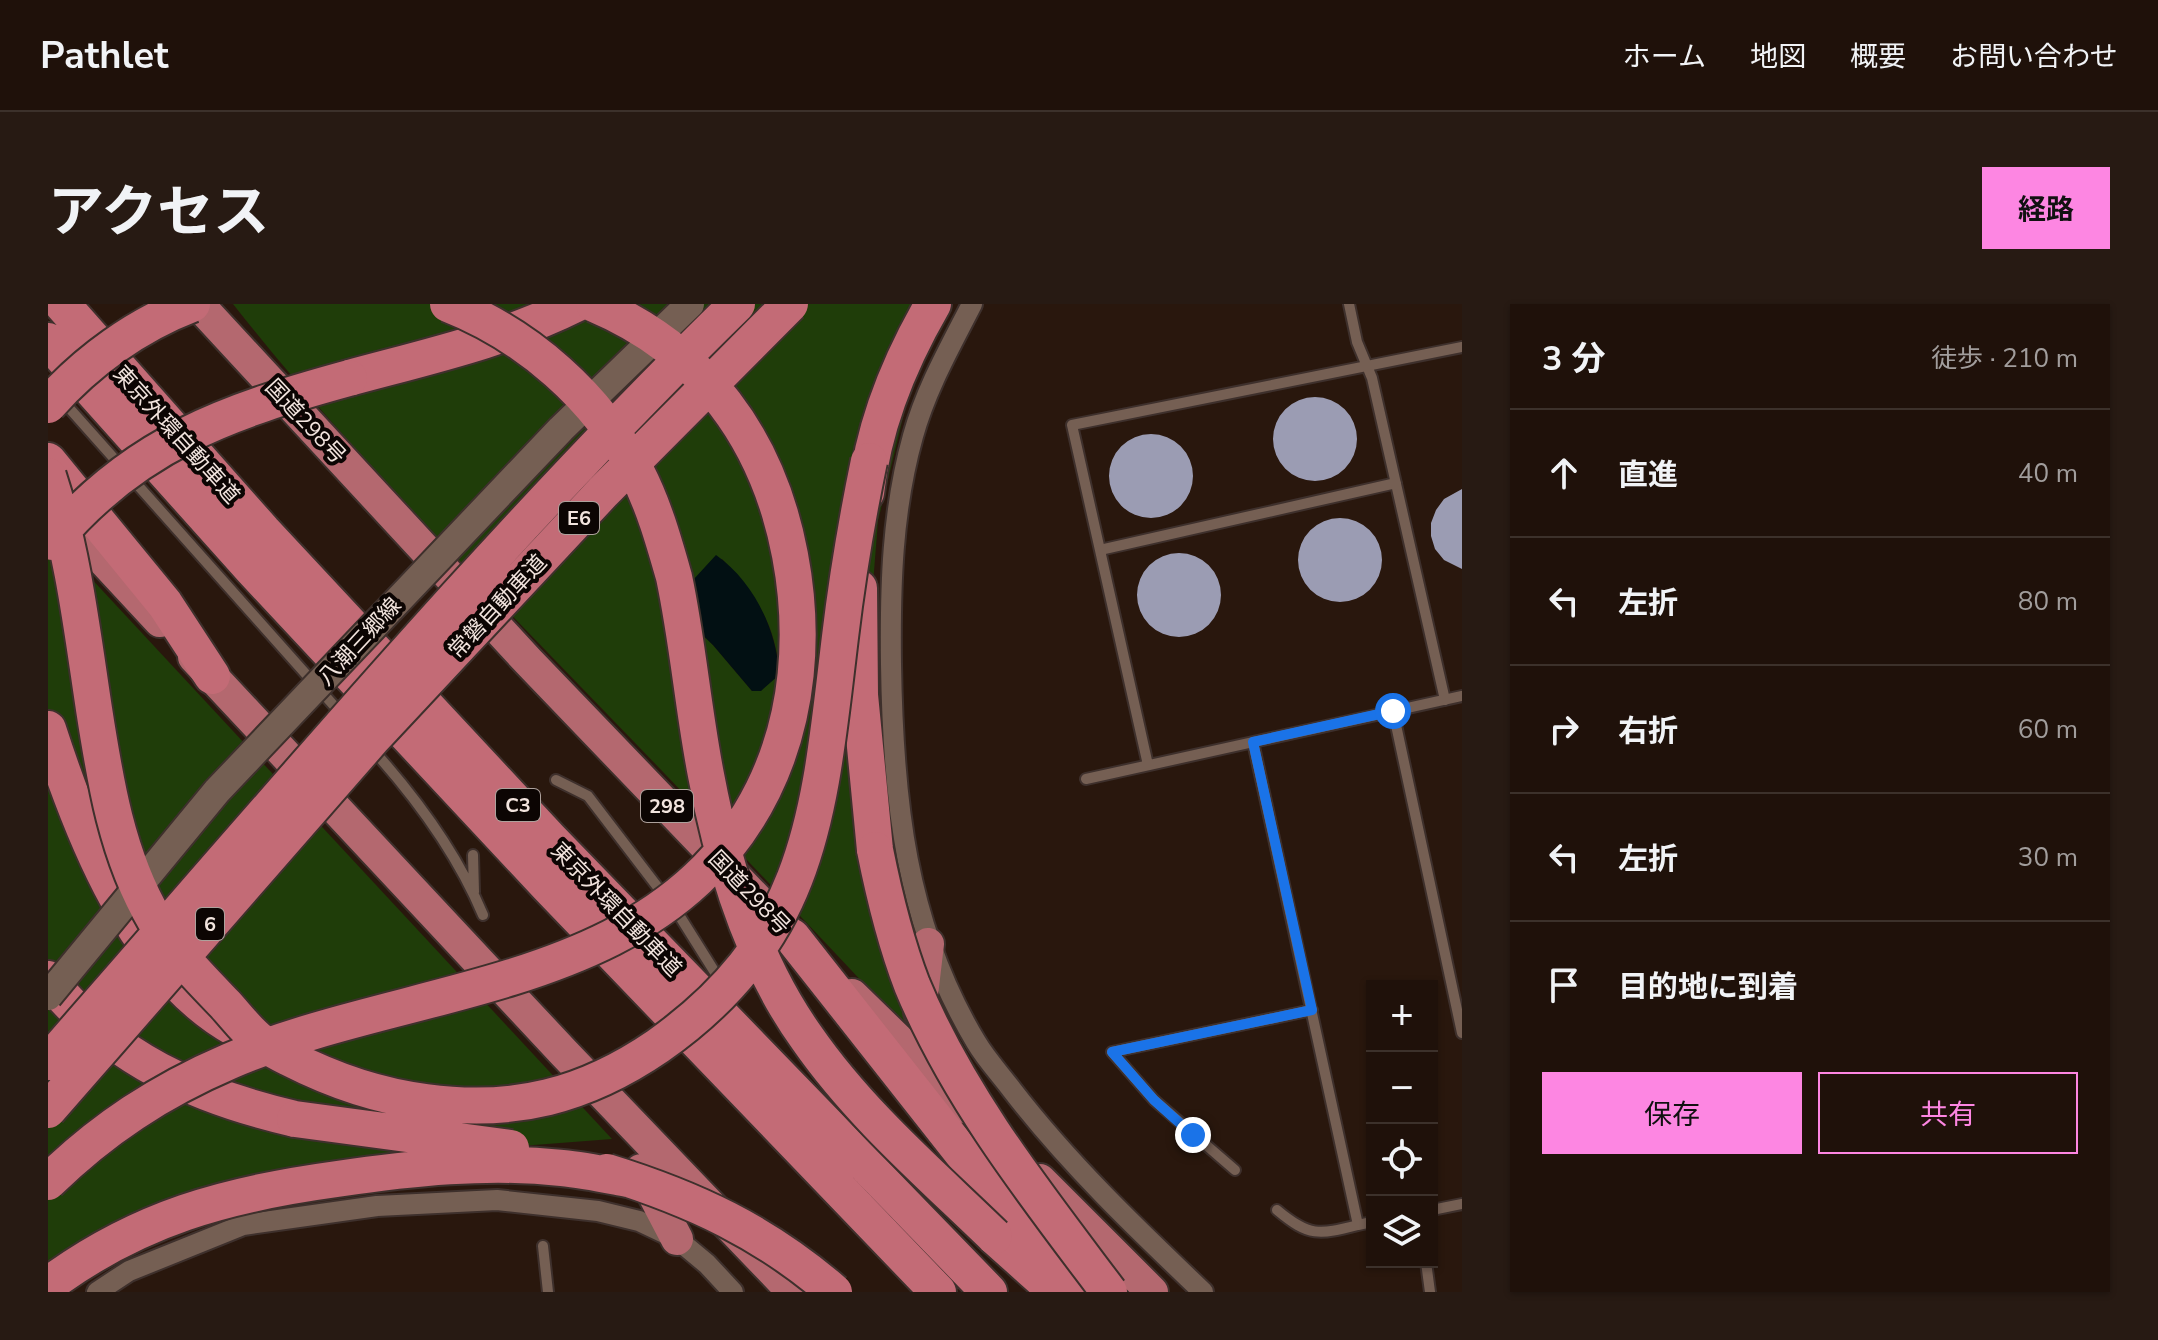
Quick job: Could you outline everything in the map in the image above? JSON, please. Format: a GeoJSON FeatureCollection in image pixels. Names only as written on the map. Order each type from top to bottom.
{"type":"FeatureCollection","features":[{"type":"Feature","properties":{"kind":"highway","name":"東京外環自動車道"},"geometry":{"type":"LineString","coordinates":[[62,304],[263,531],[550,839],[989,1292]]}},
{"type":"Feature","properties":{"kind":"highway"},"geometry":{"type":"LineString","coordinates":[[448,304],[522,343],[548,364],[596,411],[638,474],[674,577],[705,774],[727,861],[749,927],[805,1035],[855,1100],[1055,1292]]}},
{"type":"Feature","properties":{"kind":"highway"},"geometry":{"type":"LineString","coordinates":[[48,546],[83,507],[140,460],[212,422],[297,393],[484,341],[576,304]]}},
{"type":"Feature","properties":{"kind":"highway"},"geometry":{"type":"LineString","coordinates":[[48,1182],[100,1135],[143,1104],[232,1061],[345,1020],[519,975],[625,933],[687,889],[711,865],[755,805],[781,746],[796,679],[798,606],[786,532],[777,499],[745,430],[697,370],[667,344],[594,304]]}},
{"type":"Feature","properties":{"kind":"highway","name":"常磐自動車道"},"geometry":{"type":"LineString","coordinates":[[364,726],[581,463],[737,304]]}},
{"type":"Feature","properties":{"kind":"highway","name":"常磐自動車道"},"geometry":{"type":"LineString","coordinates":[[364,726],[790,304]]}},
{"type":"Feature","properties":{"kind":"highway"},"geometry":{"type":"LineString","coordinates":[[48,729],[90,843],[112,892],[174,979],[223,1022],[312,1068],[371,1092],[447,1105],[519,1104],[574,1091],[617,1072],[669,1038],[744,970],[769,934],[801,866],[822,783],[849,571],[869,461],[895,384],[933,304]]}},
{"type":"Feature","properties":{"kind":"highway"},"geometry":{"type":"LineString","coordinates":[[48,405],[88,365],[116,344],[147,325],[203,309]]}},
{"type":"Feature","properties":{"kind":"highway","name":"国道298号"},"geometry":{"type":"LineString","coordinates":[[203,309],[528,661],[792,937],[1152,1292]]}},
{"type":"Feature","properties":{"kind":"highway","name":"東京外環自動車道"},"geometry":{"type":"LineString","coordinates":[[48,341],[252,569],[495,829],[938,1292]]}},
{"type":"Feature","properties":{"kind":"highway"},"geometry":{"type":"LineString","coordinates":[[48,461],[165,604],[212,676]]}},
{"type":"Feature","properties":{"kind":"highway"},"geometry":{"type":"LineString","coordinates":[[869,461],[858,602],[859,680],[875,850],[892,924],[912,983],[933,1031],[961,1082],[1036,1195],[1109,1292]]}},
{"type":"Feature","properties":{"kind":"highway"},"geometry":{"type":"LineString","coordinates":[[48,476],[67,540],[74,577],[101,760],[129,864],[155,920],[173,946],[262,1043]]}},
{"type":"Feature","properties":{"kind":"highway"},"geometry":{"type":"LineString","coordinates":[[48,501],[564,1053],[793,1292]]}},
{"type":"Feature","properties":{"kind":"highway","name":"6"},"geometry":{"type":"LineString","coordinates":[[48,1062],[364,726]]}},
{"type":"Feature","properties":{"kind":"highway","name":"6"},"geometry":{"type":"LineString","coordinates":[[48,1110],[364,726]]}},
{"type":"Feature","properties":{"kind":"highway"},"geometry":{"type":"LineString","coordinates":[[792,937],[974,1168],[1080,1292]]}},
{"type":"Feature","properties":{"kind":"highway"},"geometry":{"type":"LineString","coordinates":[[915,1055],[928,944]]}},
{"type":"Feature","properties":{"kind":"highway"},"geometry":{"type":"LineString","coordinates":[[48,979],[93,1028],[127,1053],[161,1073],[249,1109],[295,1119],[520,1150],[573,1162],[667,1191],[739,1224],[806,1268],[834,1292]]}},
{"type":"Feature","properties":{"kind":"highway"},"geometry":{"type":"LineString","coordinates":[[564,1053],[631,1150],[677,1239]]}},
{"type":"Feature","properties":{"kind":"highway"},"geometry":{"type":"LineString","coordinates":[[48,1285],[145,1227],[226,1198],[271,1189],[361,1175],[488,1165],[564,1168],[628,1179]]}},
{"type":"Feature","properties":{"kind":"main road","name":"八潮三郷線"},"geometry":{"type":"LineString","coordinates":[[48,996],[217,791],[561,429],[690,304]]}},
{"type":"Feature","properties":{"kind":"street"},"geometry":{"type":"LineString","coordinates":[[972,304],[936,373],[913,435],[895,514],[890,585],[894,769],[903,844],[928,944],[952,1000],[978,1045],[1031,1115],[1100,1193],[1203,1292]]}},
{"type":"Feature","properties":{"kind":"street"},"geometry":{"type":"LineString","coordinates":[[97,1292],[129,1271],[243,1225],[377,1206],[497,1200],[598,1211],[639,1221],[677,1239],[707,1264],[733,1292]]}},
{"type":"Feature","properties":{"kind":"lane"},"geometry":{"type":"LineString","coordinates":[[1349,304],[1357,342],[1372,378],[1445,700]]}},
{"type":"Feature","properties":{"kind":"lane"},"geometry":{"type":"LineString","coordinates":[[1148,765],[1072,425],[1462,347]]}},
{"type":"Feature","properties":{"kind":"lane"},"geometry":{"type":"LineString","coordinates":[[48,383],[399,779],[438,829],[483,915]]}},
{"type":"Feature","properties":{"kind":"lane"},"geometry":{"type":"LineString","coordinates":[[1100,550],[1396,483]]}},
{"type":"Feature","properties":{"kind":"lane"},"geometry":{"type":"LineString","coordinates":[[1086,779],[1462,696]]}},
{"type":"Feature","properties":{"kind":"lane"},"geometry":{"type":"LineString","coordinates":[[1393,711],[1462,1033]]}},
{"type":"Feature","properties":{"kind":"lane"},"geometry":{"type":"LineString","coordinates":[[1253,742],[1358,1225]]}},
{"type":"Feature","properties":{"kind":"lane"},"geometry":{"type":"LineString","coordinates":[[556,780],[588,796],[679,915],[733,1001]]}},
{"type":"Feature","properties":{"kind":"lane"},"geometry":{"type":"LineString","coordinates":[[473,855],[474,894]]}},
{"type":"Feature","properties":{"kind":"lane"},"geometry":{"type":"LineString","coordinates":[[1235,1170],[1154,1100],[1112,1052],[1312,1010]]}},
{"type":"Feature","properties":{"kind":"lane"},"geometry":{"type":"LineString","coordinates":[[747,1026],[767,1064]]}},
{"type":"Feature","properties":{"kind":"lane"},"geometry":{"type":"LineString","coordinates":[[1438,1209],[1462,1204]]}},
{"type":"Feature","properties":{"kind":"lane"},"geometry":{"type":"LineString","coordinates":[[1277,1210],[1297,1227],[1317,1233],[1366,1223]]}},
{"type":"Feature","properties":{"kind":"lane"},"geometry":{"type":"LineString","coordinates":[[543,1246],[548,1292]]}},
{"type":"Feature","properties":{"kind":"lane"},"geometry":{"type":"LineString","coordinates":[[1427,1268],[1430,1292]]}},
{"type":"Feature","properties":{"kind":"green space"},"geometry":{"type":"Polygon","coordinates":[[[233,304],[952,304],[908,397],[878,521],[871,609],[873,745],[916,1039],[415,514],[233,304]],[[722,559],[686,619],[752,691],[779,675],[777,657],[774,640],[762,611],[722,559]]]}},
{"type":"Feature","properties":{"kind":"green space"},"geometry":{"type":"Polygon","coordinates":[[[48,536],[88,575],[612,1139],[394,1156],[115,1223],[68,1248],[48,1264],[48,536]]]}},
{"type":"Feature","properties":{"kind":"shaded area"},"geometry":{"type":"Polygon","coordinates":[[[716,555],[730,566],[752,593],[774,641],[779,675],[761,691],[752,691],[686,619],[682,592],[716,555]]]}},
{"type":"Feature","properties":{"kind":"building"},"geometry":{"type":"Polygon","coordinates":[[[1315,397],[1338,404],[1350,416],[1357,439],[1350,462],[1338,474],[1315,481],[1292,474],[1280,462],[1273,439],[1280,416],[1292,404],[1315,397]]]}},
{"type":"Feature","properties":{"kind":"building"},"geometry":{"type":"Polygon","coordinates":[[[1151,434],[1174,441],[1186,453],[1193,476],[1186,499],[1174,511],[1151,518],[1128,511],[1116,499],[1109,476],[1116,453],[1128,441],[1151,434]]]}},
{"type":"Feature","properties":{"kind":"building"},"geometry":{"type":"Polygon","coordinates":[[[1462,489],[1462,569],[1444,560],[1435,549],[1431,523],[1444,499],[1462,489]]]}},
{"type":"Feature","properties":{"kind":"building"},"geometry":{"type":"Polygon","coordinates":[[[1340,518],[1363,525],[1375,537],[1382,560],[1375,583],[1363,595],[1340,602],[1317,595],[1305,583],[1298,560],[1305,537],[1317,525],[1340,518]]]}},
{"type":"Feature","properties":{"kind":"building"},"geometry":{"type":"Polygon","coordinates":[[[1179,553],[1202,560],[1214,572],[1221,595],[1214,618],[1202,630],[1179,637],[1156,630],[1144,618],[1137,595],[1144,572],[1156,560],[1179,553]]]}},
{"type":"Feature","properties":{"kind":"route"},"geometry":{"type":"LineString","coordinates":[[1193,1135],[1154,1100],[1112,1052],[1312,1010],[1253,742],[1393,711]]}}]}
